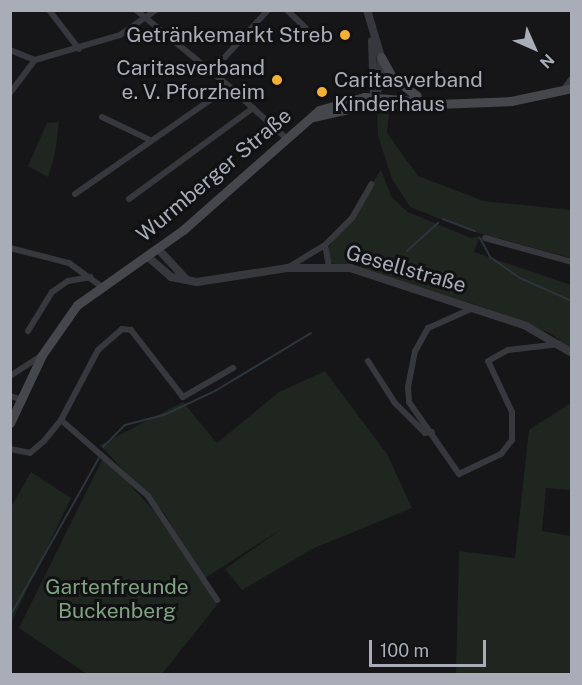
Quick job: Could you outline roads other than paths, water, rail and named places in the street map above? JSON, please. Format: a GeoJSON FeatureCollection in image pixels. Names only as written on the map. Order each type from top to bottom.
{"type":"FeatureCollection","features":[{"type":"Feature","properties":{"kind":"main road"},"geometry":{"type":"LineString","coordinates":[[381,57],[398,84],[419,97],[438,103]]}},
{"type":"Feature","properties":{"kind":"main road"},"geometry":{"type":"LineString","coordinates":[[374,101],[438,103],[511,101],[567,89]]}},
{"type":"Feature","properties":{"kind":"main road"},"geometry":{"type":"LineString","coordinates":[[374,101],[419,97]]}},
{"type":"Feature","properties":{"kind":"main road","name":"Wurmberger Straße"},"geometry":{"type":"LineString","coordinates":[[10,423],[13,412],[42,355],[65,318],[101,286],[158,249],[309,118],[374,101]]}},
{"type":"Feature","properties":{"kind":"street"},"geometry":{"type":"LineString","coordinates":[[49,10],[79,49]]}},
{"type":"Feature","properties":{"kind":"street"},"geometry":{"type":"LineString","coordinates":[[136,10],[144,20],[235,92],[286,138]]}},
{"type":"Feature","properties":{"kind":"street"},"geometry":{"type":"LineString","coordinates":[[10,50],[35,60],[79,49],[144,20],[156,10]]}},
{"type":"Feature","properties":{"kind":"street"},"geometry":{"type":"LineString","coordinates":[[225,57],[268,10]]}},
{"type":"Feature","properties":{"kind":"street"},"geometry":{"type":"LineString","coordinates":[[286,10],[318,40]]}},
{"type":"Feature","properties":{"kind":"street"},"geometry":{"type":"LineString","coordinates":[[367,10],[372,39],[374,101]]}},
{"type":"Feature","properties":{"kind":"street"},"geometry":{"type":"LineString","coordinates":[[372,39],[381,57],[381,83],[374,101]]}},
{"type":"Feature","properties":{"kind":"street"},"geometry":{"type":"LineString","coordinates":[[10,93],[35,60]]}},
{"type":"Feature","properties":{"kind":"street"},"geometry":{"type":"LineString","coordinates":[[567,89],[572,78]]}},
{"type":"Feature","properties":{"kind":"street"},"geometry":{"type":"LineString","coordinates":[[75,194],[219,94],[235,92]]}},
{"type":"Feature","properties":{"kind":"street"},"geometry":{"type":"LineString","coordinates":[[129,199],[253,108]]}},
{"type":"Feature","properties":{"kind":"street"},"geometry":{"type":"LineString","coordinates":[[102,117],[150,140]]}},
{"type":"Feature","properties":{"kind":"street","name":"Gesellstraße"},"geometry":{"type":"LineString","coordinates":[[288,268],[325,245],[352,218],[372,184]]}},
{"type":"Feature","properties":{"kind":"street"},"geometry":{"type":"LineString","coordinates":[[485,238],[572,262]]}},
{"type":"Feature","properties":{"kind":"street","name":"Gesellstraße"},"geometry":{"type":"LineString","coordinates":[[325,245],[329,266]]}},
{"type":"Feature","properties":{"kind":"street"},"geometry":{"type":"LineString","coordinates":[[10,248],[69,263],[92,277],[101,286]]}},
{"type":"Feature","properties":{"kind":"street"},"geometry":{"type":"LineString","coordinates":[[158,249],[187,280]]}},
{"type":"Feature","properties":{"kind":"street","name":"Gesellstraße"},"geometry":{"type":"LineString","coordinates":[[147,256],[159,271],[187,280],[208,282],[288,268],[329,266],[387,278],[473,308],[561,344],[572,353]]}},
{"type":"Feature","properties":{"kind":"street"},"geometry":{"type":"LineString","coordinates":[[28,331],[52,292],[68,281],[92,277]]}},
{"type":"Feature","properties":{"kind":"street","name":"Gesellstraße"},"geometry":{"type":"LineString","coordinates":[[473,308],[428,328],[410,368],[409,402],[459,474],[501,454],[512,440],[514,423],[488,361],[508,350],[561,344]]}},
{"type":"Feature","properties":{"kind":"street"},"geometry":{"type":"LineString","coordinates":[[10,448],[30,453],[61,420],[90,360],[122,329],[131,330],[183,397],[232,368]]}},
{"type":"Feature","properties":{"kind":"street"},"geometry":{"type":"LineString","coordinates":[[10,376],[42,355]]}},
{"type":"Feature","properties":{"kind":"street","name":"Gesellstraße"},"geometry":{"type":"LineString","coordinates":[[368,362],[395,403],[425,433],[432,432]]}},
{"type":"Feature","properties":{"kind":"street"},"geometry":{"type":"LineString","coordinates":[[10,396],[20,399]]}},
{"type":"Feature","properties":{"kind":"street"},"geometry":{"type":"LineString","coordinates":[[61,420],[148,496],[217,600]]}},
{"type":"Feature","properties":{"kind":"waterway"},"geometry":{"type":"LineString","coordinates":[[443,219],[475,231]]}},
{"type":"Feature","properties":{"kind":"waterway"},"geometry":{"type":"LineString","coordinates":[[407,251],[438,223]]}},
{"type":"Feature","properties":{"kind":"waterway"},"geometry":{"type":"LineString","coordinates":[[480,238],[490,257],[520,278],[572,301]]}},
{"type":"Feature","properties":{"kind":"waterway"},"geometry":{"type":"LineString","coordinates":[[103,447],[125,425],[164,415],[215,391],[311,333]]}},
{"type":"Feature","properties":{"kind":"waterway"},"geometry":{"type":"LineString","coordinates":[[10,616],[99,458]]}},
{"type":"Feature","properties":{"kind":"place","name":"Getränkemarkt Streb"},"geometry":{"type":"Point","coordinates":[345,35]}},
{"type":"Feature","properties":{"kind":"place","name":"Caritasverband e. V. Pforzheim"},"geometry":{"type":"Point","coordinates":[277,80]}},
{"type":"Feature","properties":{"kind":"place","name":"Caritasverband Kinderhaus"},"geometry":{"type":"Point","coordinates":[322,92]}},
{"type":"Feature","properties":{"kind":"park label","name":"Gartenfreunde Buckenberg"},"geometry":{"type":"Point","coordinates":[117,599]}}]}
